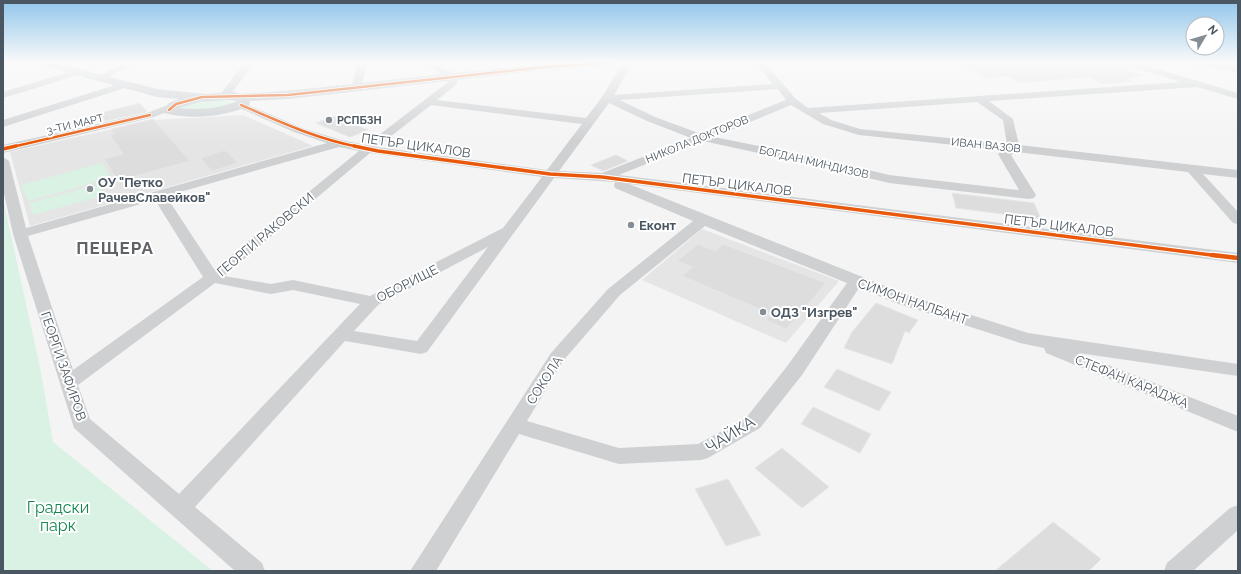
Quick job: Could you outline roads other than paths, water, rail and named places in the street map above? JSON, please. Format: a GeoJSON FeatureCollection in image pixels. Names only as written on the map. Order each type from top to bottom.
{"type":"FeatureCollection","features":[{"type":"Feature","properties":{"kind":"main road"},"geometry":{"type":"LineString","coordinates":[[142,89],[157,93],[202,97],[224,96],[242,102]]}},
{"type":"Feature","properties":{"kind":"main road"},"geometry":{"type":"LineString","coordinates":[[157,93],[175,108],[218,110],[242,102],[288,95],[348,89]]}},
{"type":"Feature","properties":{"kind":"main road"},"geometry":{"type":"LineString","coordinates":[[175,108],[202,97]]}},
{"type":"Feature","properties":{"kind":"street"},"geometry":{"type":"LineString","coordinates":[[3,95],[24,89]]}},
{"type":"Feature","properties":{"kind":"street"},"geometry":{"type":"LineString","coordinates":[[3,124],[110,89]]}},
{"type":"Feature","properties":{"kind":"street"},"geometry":{"type":"LineString","coordinates":[[224,96],[230,89]]}},
{"type":"Feature","properties":{"kind":"street","name":"ГЕОРГИ РАКОВСКИ"},"geometry":{"type":"LineString","coordinates":[[68,383],[212,278],[368,149],[445,89]]}},
{"type":"Feature","properties":{"kind":"street","name":"ОБОРИЩЕ"},"geometry":{"type":"LineString","coordinates":[[180,508],[372,301],[508,231],[612,89]]}},
{"type":"Feature","properties":{"kind":"street"},"geometry":{"type":"LineString","coordinates":[[607,98],[740,89]]}},
{"type":"Feature","properties":{"kind":"street","name":"ИВАН ВАЗОВ"},"geometry":{"type":"LineString","coordinates":[[782,89],[792,101],[806,111],[826,122],[859,132],[1238,174]]}},
{"type":"Feature","properties":{"kind":"street"},"geometry":{"type":"LineString","coordinates":[[806,111],[1128,89]]}},
{"type":"Feature","properties":{"kind":"street"},"geometry":{"type":"LineString","coordinates":[[1214,89],[1238,96]]}},
{"type":"Feature","properties":{"kind":"street","name":"БОГДАН МИНДИЗОВ"},"geometry":{"type":"LineString","coordinates":[[607,98],[651,119],[699,137],[819,162],[889,179],[1029,195],[1004,154],[1014,148]]}},
{"type":"Feature","properties":{"kind":"street"},"geometry":{"type":"LineString","coordinates":[[979,99],[1008,119],[1014,148]]}},
{"type":"Feature","properties":{"kind":"street","name":"НИКОЛА ДОКТОРОВ"},"geometry":{"type":"LineString","coordinates":[[602,178],[699,137],[792,101]]}},
{"type":"Feature","properties":{"kind":"street","name":"ПЕТЪР ЦИКАЛОВ"},"geometry":{"type":"LineString","coordinates":[[242,102],[256,113]]}},
{"type":"Feature","properties":{"kind":"street"},"geometry":{"type":"LineString","coordinates":[[428,102],[588,122]]}},
{"type":"Feature","properties":{"kind":"street","name":"3-ТИ МАРТ"},"geometry":{"type":"LineString","coordinates":[[3,149],[175,108]]}},
{"type":"Feature","properties":{"kind":"street","name":"ПЕТЪР ЦИКАЛОВ"},"geometry":{"type":"LineString","coordinates":[[218,110],[256,113],[339,143],[368,149],[550,174],[602,178],[1238,258]]}},
{"type":"Feature","properties":{"kind":"street"},"geometry":{"type":"LineString","coordinates":[[20,234],[159,196],[339,143]]}},
{"type":"Feature","properties":{"kind":"street","name":"ГЕОРГИ ЗАФИРОВ"},"geometry":{"type":"LineString","coordinates":[[3,162],[20,234],[81,423],[253,571]]}},
{"type":"Feature","properties":{"kind":"street"},"geometry":{"type":"LineString","coordinates":[[1192,169],[1238,220]]}},
{"type":"Feature","properties":{"kind":"street","name":"СИМОН НАЛБАНТ"},"geometry":{"type":"LineString","coordinates":[[602,178],[902,299],[1026,339],[1238,370]]}},
{"type":"Feature","properties":{"kind":"street"},"geometry":{"type":"LineString","coordinates":[[159,196],[212,278],[271,289],[293,285],[372,301]]}},
{"type":"Feature","properties":{"kind":"street","name":"СОКОЛА"},"geometry":{"type":"LineString","coordinates":[[422,571],[557,357],[614,292],[703,220]]}},
{"type":"Feature","properties":{"kind":"street"},"geometry":{"type":"LineString","coordinates":[[341,334],[421,348],[508,231]]}},
{"type":"Feature","properties":{"kind":"street","name":"ЧАЙКА"},"geometry":{"type":"LineString","coordinates":[[514,425],[619,456],[701,452],[753,423],[795,370],[856,281]]}},
{"type":"Feature","properties":{"kind":"street","name":"СТЕФАН КАРАДЖА"},"geometry":{"type":"LineString","coordinates":[[1026,339],[1238,424]]}},
{"type":"Feature","properties":{"kind":"street"},"geometry":{"type":"LineString","coordinates":[[1176,571],[1238,515]]}},
{"type":"Feature","properties":{"kind":"place","name":"РСПБЗН"},"geometry":{"type":"Point","coordinates":[329,120]}},
{"type":"Feature","properties":{"kind":"place","name":"ОУ \"Петко РачевСлавейков\""},"geometry":{"type":"Point","coordinates":[90,189]}},
{"type":"Feature","properties":{"kind":"place","name":"Еконт"},"geometry":{"type":"Point","coordinates":[631,225]}},
{"type":"Feature","properties":{"kind":"place","name":"ОДЗ \"Изгрев\""},"geometry":{"type":"Point","coordinates":[763,312]}},
{"type":"Feature","properties":{"kind":"district","name":"ПЕЩЕРА"},"geometry":{"type":"Point","coordinates":[115,248]}},
{"type":"Feature","properties":{"kind":"park label","name":"Градски парк"},"geometry":{"type":"Point","coordinates":[58,516]}}]}
